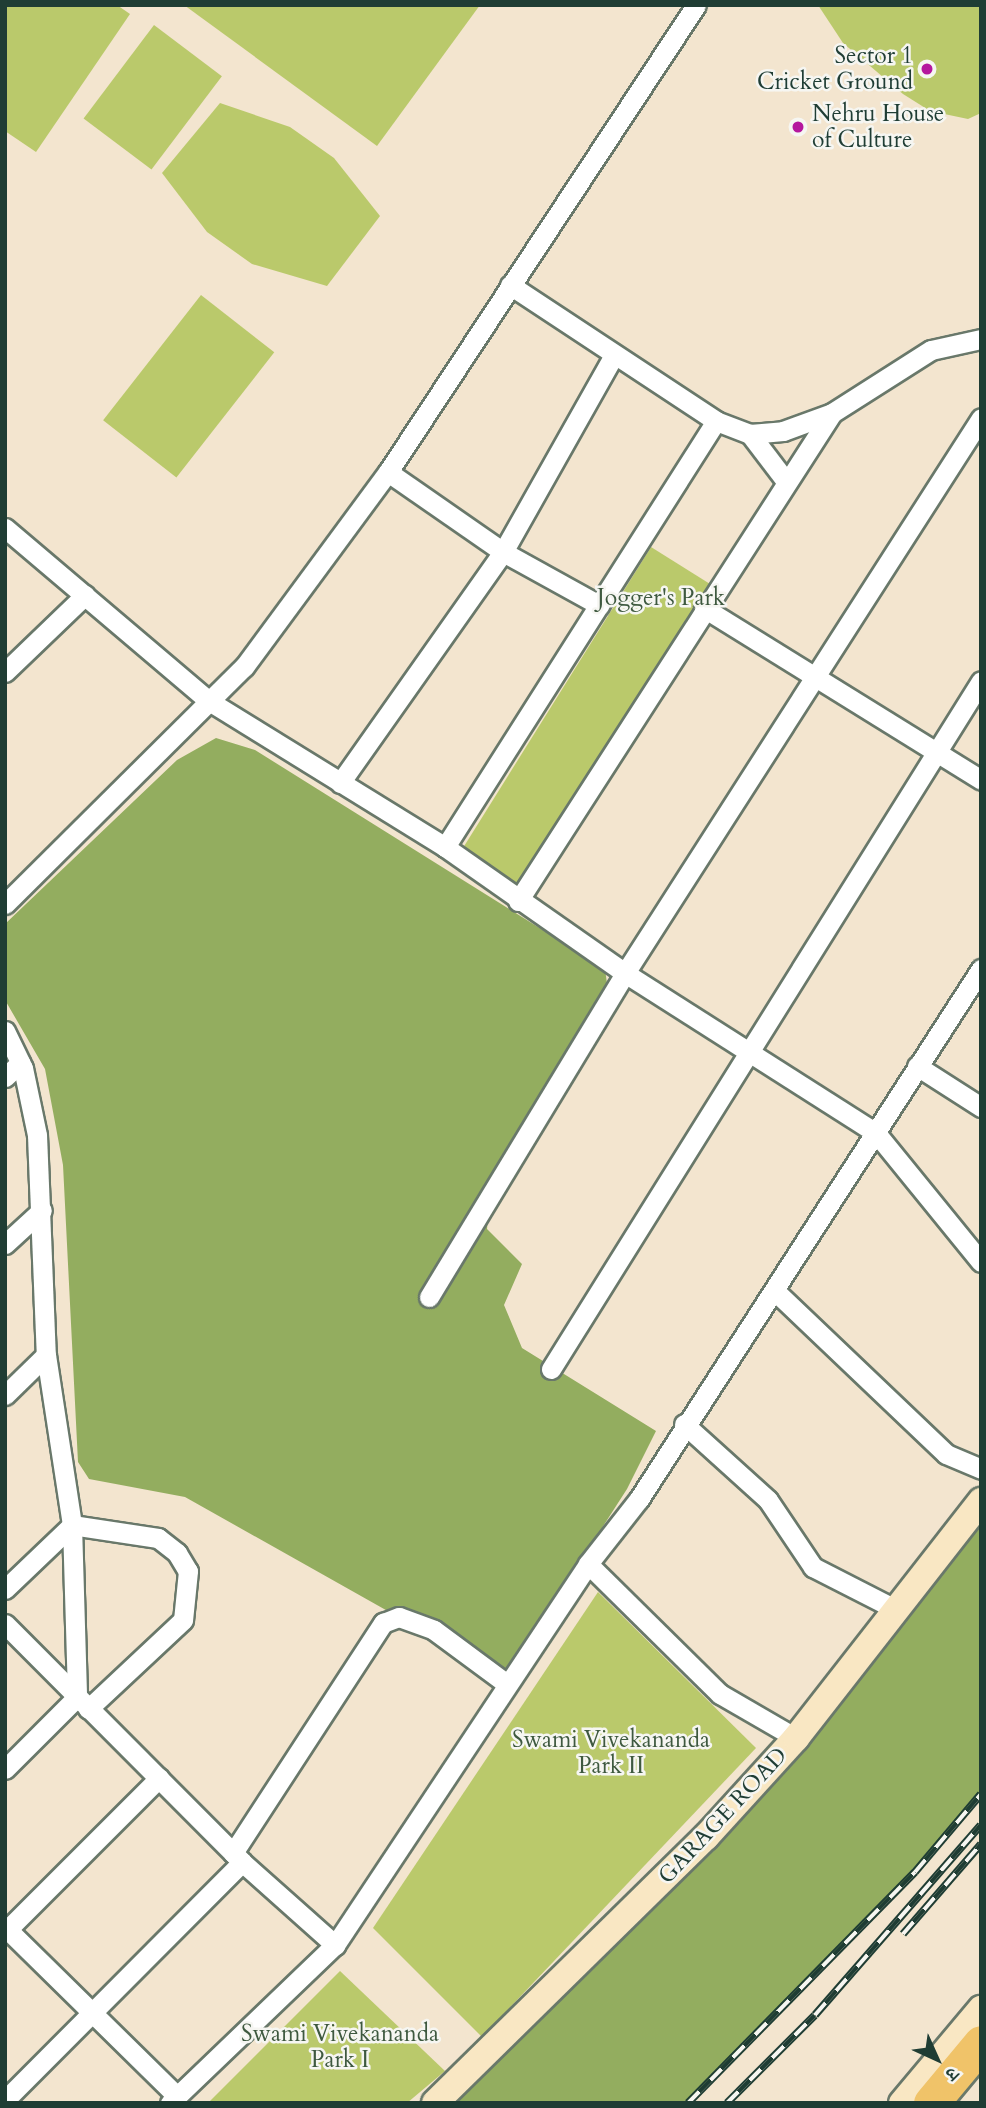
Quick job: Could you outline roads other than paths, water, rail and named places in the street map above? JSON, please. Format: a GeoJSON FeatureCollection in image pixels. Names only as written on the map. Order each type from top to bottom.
{"type":"FeatureCollection","features":[{"type":"Feature","properties":{"kind":"highway"},"geometry":{"type":"LineString","coordinates":[[931,2103],[981,2043]]}},
{"type":"Feature","properties":{"kind":"highway"},"geometry":{"type":"LineString","coordinates":[[962,2103],[981,2080]]}},
{"type":"Feature","properties":{"kind":"street"},"geometry":{"type":"LineString","coordinates":[[5,904],[244,667],[388,472],[696,5]]}},
{"type":"Feature","properties":{"kind":"street"},"geometry":{"type":"LineString","coordinates":[[510,285],[716,421],[750,434],[783,431],[832,413],[931,350],[981,339]]}},
{"type":"Feature","properties":{"kind":"street"},"geometry":{"type":"LineString","coordinates":[[340,783],[503,552],[614,355]]}},
{"type":"Feature","properties":{"kind":"street"},"geometry":{"type":"LineString","coordinates":[[518,901],[785,480],[832,413]]}},
{"type":"Feature","properties":{"kind":"street"},"geometry":{"type":"LineString","coordinates":[[429,1297],[625,973],[818,678],[981,418]]}},
{"type":"Feature","properties":{"kind":"street"},"geometry":{"type":"LineString","coordinates":[[445,847],[716,421]]}},
{"type":"Feature","properties":{"kind":"street"},"geometry":{"type":"LineString","coordinates":[[750,434],[785,480]]}},
{"type":"Feature","properties":{"kind":"street"},"geometry":{"type":"LineString","coordinates":[[388,472],[503,552],[599,605]]}},
{"type":"Feature","properties":{"kind":"street"},"geometry":{"type":"LineString","coordinates":[[5,528],[209,701],[445,847],[518,901],[625,973],[876,1133],[981,1262]]}},
{"type":"Feature","properties":{"kind":"street"},"geometry":{"type":"LineString","coordinates":[[5,672],[85,596]]}},
{"type":"Feature","properties":{"kind":"street"},"geometry":{"type":"LineString","coordinates":[[704,608],[981,780]]}},
{"type":"Feature","properties":{"kind":"street"},"geometry":{"type":"LineString","coordinates":[[551,1369],[746,1052],[981,681]]}},
{"type":"Feature","properties":{"kind":"street"},"geometry":{"type":"LineString","coordinates":[[159,1778],[6,1929],[173,2099],[335,1945],[507,1684],[589,1564],[639,1499],[684,1424],[775,1291],[981,969]]}},
{"type":"Feature","properties":{"kind":"street"},"geometry":{"type":"LineString","coordinates":[[5,1031],[20,1063],[37,1135],[46,1355],[72,1525],[82,1703]]}},
{"type":"Feature","properties":{"kind":"street"},"geometry":{"type":"LineString","coordinates":[[5,1077],[20,1063]]}},
{"type":"Feature","properties":{"kind":"street"},"geometry":{"type":"LineString","coordinates":[[917,1066],[981,1107]]}},
{"type":"Feature","properties":{"kind":"street"},"geometry":{"type":"LineString","coordinates":[[5,1244],[42,1210]]}},
{"type":"Feature","properties":{"kind":"street"},"geometry":{"type":"LineString","coordinates":[[775,1291],[946,1454],[981,1468]]}},
{"type":"Feature","properties":{"kind":"street"},"geometry":{"type":"LineString","coordinates":[[5,1395],[46,1355]]}},
{"type":"Feature","properties":{"kind":"street"},"geometry":{"type":"LineString","coordinates":[[684,1424],[768,1500],[813,1567],[897,1610]]}},
{"type":"Feature","properties":{"kind":"street","name":"GARAGE ROAD"},"geometry":{"type":"LineString","coordinates":[[435,2103],[565,1981],[796,1738],[981,1500]]}},
{"type":"Feature","properties":{"kind":"street"},"geometry":{"type":"LineString","coordinates":[[5,1589],[72,1525]]}},
{"type":"Feature","properties":{"kind":"street"},"geometry":{"type":"LineString","coordinates":[[5,1769],[183,1620],[188,1572],[158,1538],[72,1525]]}},
{"type":"Feature","properties":{"kind":"street"},"geometry":{"type":"LineString","coordinates":[[589,1564],[720,1694],[796,1738]]}},
{"type":"Feature","properties":{"kind":"street"},"geometry":{"type":"LineString","coordinates":[[5,2099],[91,2014],[237,1857],[383,1623],[399,1617],[434,1630],[507,1684]]}},
{"type":"Feature","properties":{"kind":"street"},"geometry":{"type":"LineString","coordinates":[[5,1624],[237,1857],[335,1945]]}},
{"type":"Feature","properties":{"kind":"street"},"geometry":{"type":"LineString","coordinates":[[902,2103],[981,2009]]}},
{"type":"Feature","properties":{"kind":"railway"},"geometry":{"type":"LineString","coordinates":[[688,2103],[915,1872],[981,1794]]}},
{"type":"Feature","properties":{"kind":"railway"},"geometry":{"type":"LineString","coordinates":[[727,2103],[815,2015],[981,1825]]}},
{"type":"Feature","properties":{"kind":"railway"},"geometry":{"type":"LineString","coordinates":[[903,1934],[981,1844]]}},
{"type":"Feature","properties":{"kind":"place","name":"Sector 1 Cricket Ground"},"geometry":{"type":"Point","coordinates":[927,69]}},
{"type":"Feature","properties":{"kind":"place","name":"Nehru House of Culture"},"geometry":{"type":"Point","coordinates":[798,127]}},
{"type":"Feature","properties":{"kind":"park label","name":"Jogger's Park"},"geometry":{"type":"Point","coordinates":[661,598]}},
{"type":"Feature","properties":{"kind":"park label","name":"Swami Vivekananda Park II"},"geometry":{"type":"Point","coordinates":[611,1753]}},
{"type":"Feature","properties":{"kind":"park label","name":"Swami Vivekananda Park I"},"geometry":{"type":"Point","coordinates":[340,2047]}}]}
